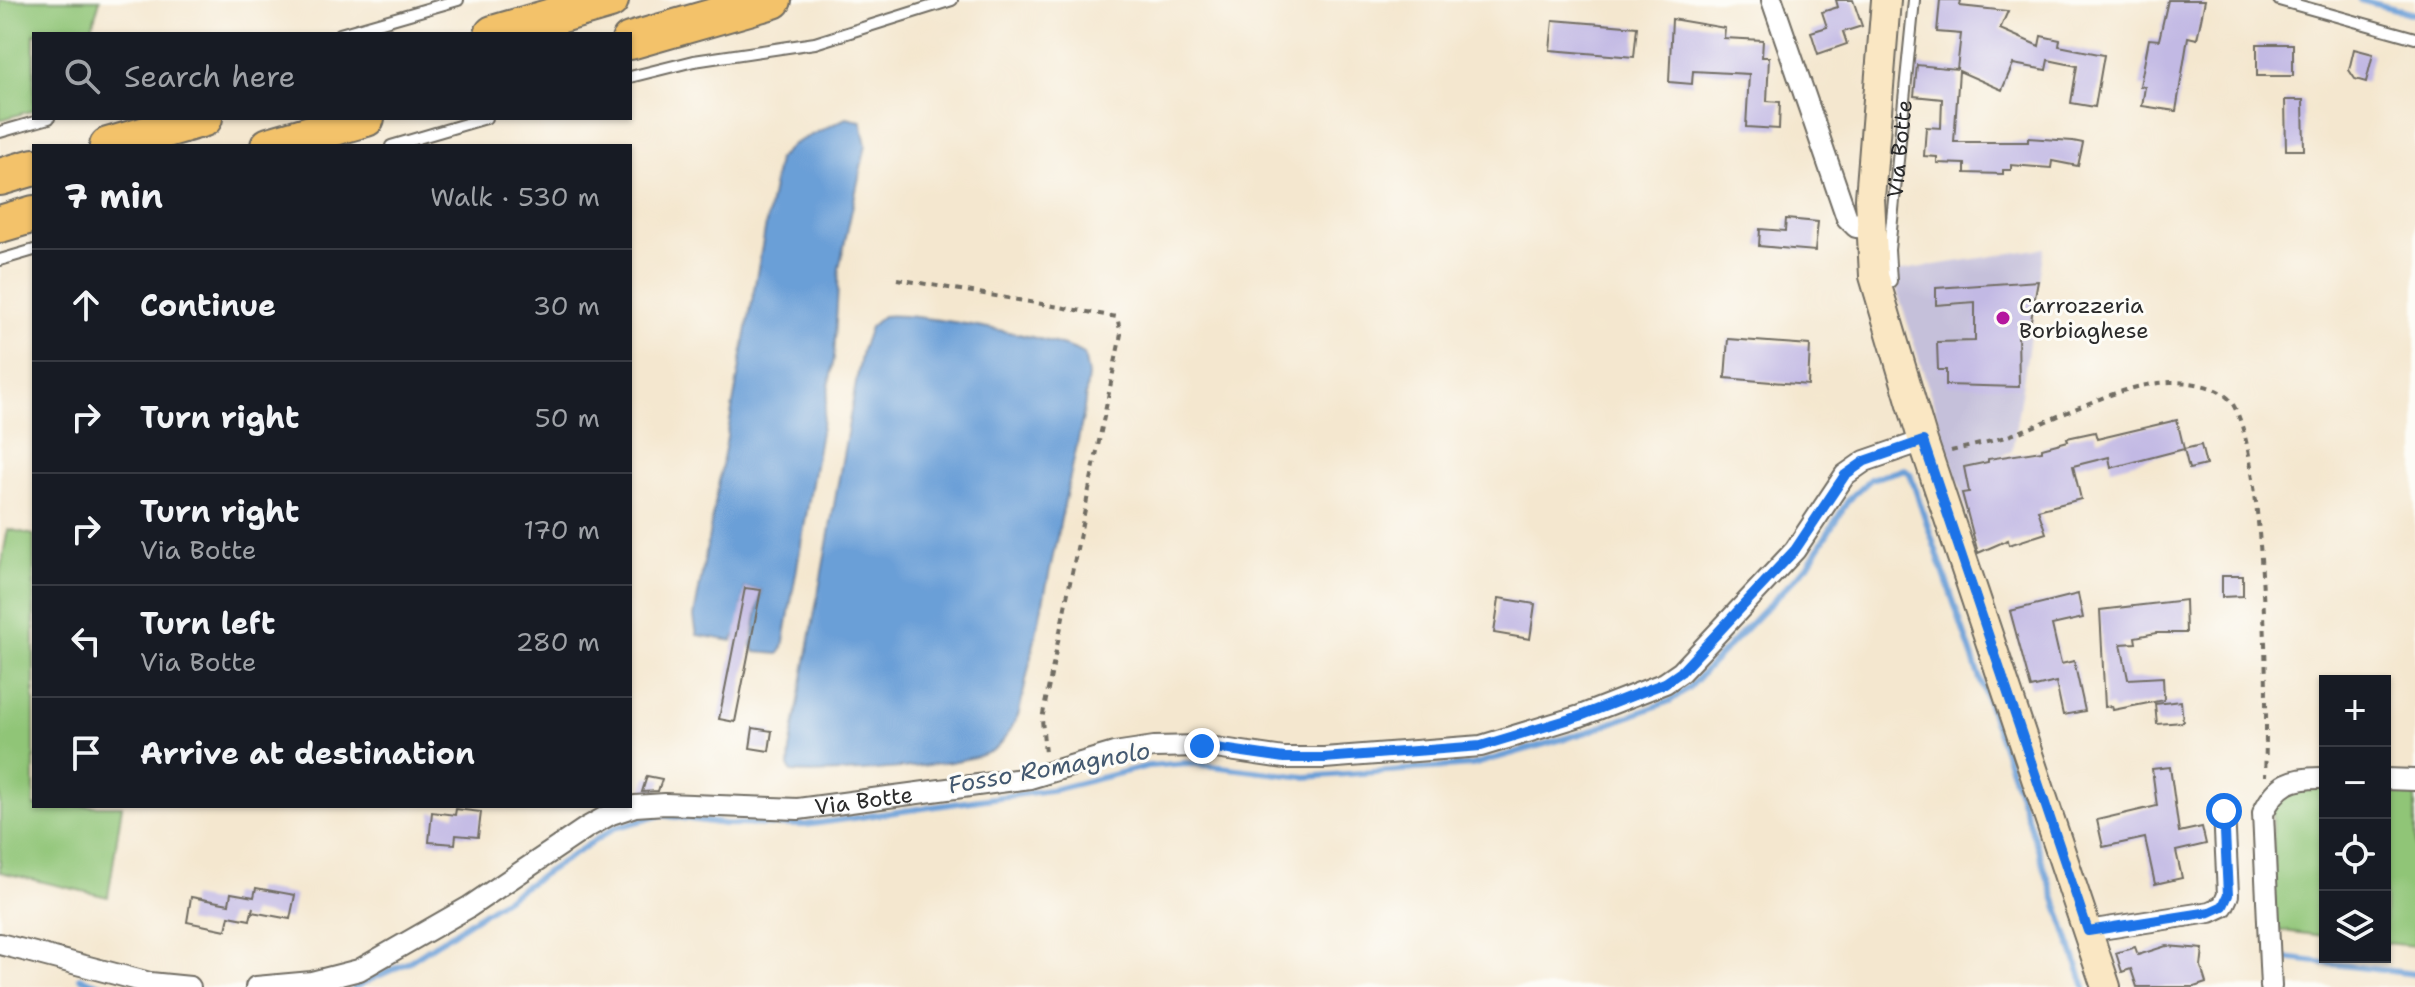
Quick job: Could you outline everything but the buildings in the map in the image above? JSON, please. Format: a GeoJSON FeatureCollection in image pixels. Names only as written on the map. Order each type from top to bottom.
{"type":"FeatureCollection","features":[{"type":"Feature","properties":{"kind":"highway"},"geometry":{"type":"LineString","coordinates":[[500,32],[610,0]]}},
{"type":"Feature","properties":{"kind":"highway"},"geometry":{"type":"LineString","coordinates":[[632,40],[773,0]]}},
{"type":"Feature","properties":{"kind":"highway"},"geometry":{"type":"LineString","coordinates":[[115,144],[197,120]]}},
{"type":"Feature","properties":{"kind":"highway"},"geometry":{"type":"LineString","coordinates":[[276,144],[359,120]]}},
{"type":"Feature","properties":{"kind":"highway"},"geometry":{"type":"LineString","coordinates":[[0,177],[32,168]]}},
{"type":"Feature","properties":{"kind":"highway"},"geometry":{"type":"LineString","coordinates":[[0,224],[32,215]]}},
{"type":"Feature","properties":{"kind":"street"},"geometry":{"type":"LineString","coordinates":[[1772,0],[1847,218],[1856,227],[1869,228]]}},
{"type":"Feature","properties":{"kind":"street","name":"Via Botte"},"geometry":{"type":"LineString","coordinates":[[1886,0],[1869,228],[1877,292],[1926,449],[2106,987]]}},
{"type":"Feature","properties":{"kind":"street","name":"Via Botte"},"geometry":{"type":"LineString","coordinates":[[632,807],[798,809],[1052,773],[1114,753],[1154,747],[1202,746],[1284,758],[1324,758],[1455,749],[1510,739],[1665,683],[1681,672],[1795,550],[1845,475],[1865,461],[1926,449]]}},
{"type":"Feature","properties":{"kind":"street"},"geometry":{"type":"LineString","coordinates":[[2271,987],[2263,813],[2273,792],[2289,780],[2319,778]]}},
{"type":"Feature","properties":{"kind":"street"},"geometry":{"type":"LineString","coordinates":[[2391,779],[2415,780]]}},
{"type":"Feature","properties":{"kind":"street","name":"Via Botte"},"geometry":{"type":"LineString","coordinates":[[256,987],[312,982],[359,970],[469,907],[586,828],[629,808]]}},
{"type":"Feature","properties":{"kind":"street"},"geometry":{"type":"LineString","coordinates":[[2088,931],[2210,912],[2223,906],[2228,895],[2224,811]]}},
{"type":"Feature","properties":{"kind":"street"},"geometry":{"type":"LineString","coordinates":[[0,944],[150,983],[190,987]]}},
{"type":"Feature","properties":{"kind":"lane"},"geometry":{"type":"LineString","coordinates":[[347,32],[458,0]]}},
{"type":"Feature","properties":{"kind":"lane"},"geometry":{"type":"LineString","coordinates":[[632,77],[721,56],[815,43],[952,0]]}},
{"type":"Feature","properties":{"kind":"lane","name":"Via Botte"},"geometry":{"type":"LineString","coordinates":[[1877,292],[1891,281],[1889,250],[1914,0]]}},
{"type":"Feature","properties":{"kind":"lane"},"geometry":{"type":"LineString","coordinates":[[2279,0],[2415,38]]}},
{"type":"Feature","properties":{"kind":"lane"},"geometry":{"type":"LineString","coordinates":[[0,132],[42,120]]}},
{"type":"Feature","properties":{"kind":"lane"},"geometry":{"type":"LineString","coordinates":[[398,144],[479,120]]}},
{"type":"Feature","properties":{"kind":"lane"},"geometry":{"type":"LineString","coordinates":[[0,260],[32,251]]}},
{"type":"Feature","properties":{"kind":"path"},"geometry":{"type":"LineString","coordinates":[[897,279],[1117,317],[1121,334],[1042,719],[1043,747],[1052,773]]}},
{"type":"Feature","properties":{"kind":"path"},"geometry":{"type":"LineString","coordinates":[[1926,449],[2023,431],[2106,398],[2168,382],[2207,387],[2229,399],[2241,416],[2255,484],[2262,574],[2263,813]]}},
{"type":"Feature","properties":{"kind":"shaded area"},"geometry":{"type":"Polygon","coordinates":[[[2044,248],[2012,451],[2000,456],[1963,496],[1897,290],[1897,271],[2044,248]]]}},
{"type":"Feature","properties":{"kind":"green space"},"geometry":{"type":"Polygon","coordinates":[[[0,0],[100,0],[91,32],[32,32],[32,111],[0,120],[0,0]]]}},
{"type":"Feature","properties":{"kind":"green space"},"geometry":{"type":"Polygon","coordinates":[[[8,529],[32,535],[32,808],[122,808],[108,897],[0,872],[0,572],[8,529]]]}},
{"type":"Feature","properties":{"kind":"green space"},"geometry":{"type":"Polygon","coordinates":[[[2319,785],[2319,935],[2275,930],[2272,789],[2319,785]]]}},
{"type":"Feature","properties":{"kind":"green space"},"geometry":{"type":"Polygon","coordinates":[[[2391,787],[2415,789],[2415,946],[2391,944],[2391,787]]]}},
{"type":"Feature","properties":{"kind":"water"},"geometry":{"type":"Polygon","coordinates":[[[846,118],[861,121],[866,145],[839,269],[834,358],[783,647],[779,654],[755,652],[752,646],[761,590],[745,588],[738,632],[732,641],[697,635],[694,617],[778,159],[793,144],[846,118]]]}},
{"type":"Feature","properties":{"kind":"water"},"geometry":{"type":"Polygon","coordinates":[[[883,316],[924,318],[985,328],[1046,341],[1084,354],[1088,375],[1083,417],[1019,713],[1003,741],[995,749],[958,761],[865,771],[792,772],[789,768],[790,750],[862,350],[870,327],[883,316]]]}},
{"type":"Feature","properties":{"kind":"waterway"},"geometry":{"type":"LineString","coordinates":[[2360,0],[2415,14]]}},
{"type":"Feature","properties":{"kind":"waterway","name":"Fosso Romagnolo"},"geometry":{"type":"LineString","coordinates":[[354,987],[407,963],[614,828],[661,815],[725,824],[805,825],[1056,789],[1148,766],[1187,763],[1305,777],[1472,765],[1587,732],[1670,701],[1689,687],[1808,565],[1849,499],[1871,479],[1905,469],[1910,474],[2085,987]]}},
{"type":"Feature","properties":{"kind":"waterway","name":"Fosso Romagnolo"},"geometry":{"type":"LineString","coordinates":[[2284,958],[2415,974]]}},
{"type":"Feature","properties":{"kind":"waterway","name":"Fosso Romagnolo"},"geometry":{"type":"LineString","coordinates":[[80,978],[106,987]]}},
{"type":"Feature","properties":{"kind":"place","name":"Carrozzeria Borbiaghese"},"geometry":{"type":"Point","coordinates":[2003,318]}},
{"type":"Feature","properties":{"kind":"route"},"geometry":{"type":"LineString","coordinates":[[1202,746],[1284,758],[1324,758],[1371,752],[1481,746],[1580,716],[1665,683],[1696,657],[1726,620],[1795,550],[1832,490],[1845,475],[1865,461],[1923,441],[2088,931],[2210,912],[2223,906],[2228,895],[2224,811]]}}]}
